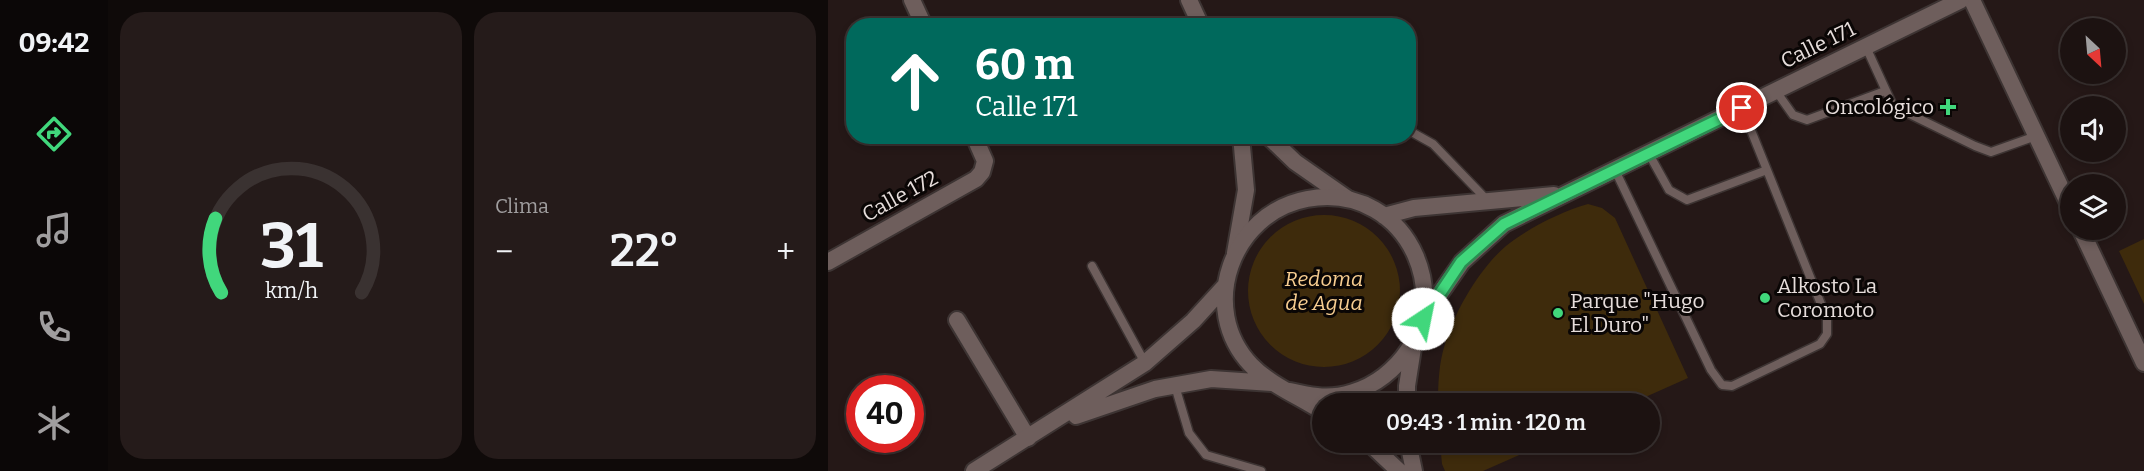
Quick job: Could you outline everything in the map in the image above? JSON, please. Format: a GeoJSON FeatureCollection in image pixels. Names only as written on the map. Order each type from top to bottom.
{"type":"FeatureCollection","features":[{"type":"Feature","properties":{"kind":"street"},"geometry":{"type":"LineString","coordinates":[[912,0],[920,18]]}},
{"type":"Feature","properties":{"kind":"street"},"geometry":{"type":"LineString","coordinates":[[1189,0],[1197,18]]}},
{"type":"Feature","properties":{"kind":"street","name":"Calle 171"},"geometry":{"type":"LineString","coordinates":[[1423,319],[1461,262],[1504,224],[1961,0]]}},
{"type":"Feature","properties":{"kind":"street"},"geometry":{"type":"LineString","coordinates":[[1972,0],[2060,186]]}},
{"type":"Feature","properties":{"kind":"street","name":"Calle 172"},"geometry":{"type":"LineString","coordinates":[[828,262],[976,179],[982,172],[985,161],[978,144]]}},
{"type":"Feature","properties":{"kind":"street"},"geometry":{"type":"LineString","coordinates":[[1242,144],[1246,190],[1235,253],[1225,286],[1226,314],[1234,341],[1251,364],[1272,382],[1312,404]]}},
{"type":"Feature","properties":{"kind":"street"},"geometry":{"type":"LineString","coordinates":[[1276,144],[1295,162],[1348,199],[1384,216],[1405,236],[1419,262],[1425,290],[1423,319],[1414,342],[1407,393]]}},
{"type":"Feature","properties":{"kind":"street"},"geometry":{"type":"LineString","coordinates":[[1384,216],[1414,208],[1489,203],[1567,194]]}},
{"type":"Feature","properties":{"kind":"street"},"geometry":{"type":"LineString","coordinates":[[1235,253],[1250,231],[1270,213],[1294,201],[1321,197],[1348,199]]}},
{"type":"Feature","properties":{"kind":"street"},"geometry":{"type":"LineString","coordinates":[[2086,240],[2144,363]]}},
{"type":"Feature","properties":{"kind":"street"},"geometry":{"type":"LineString","coordinates":[[974,471],[1052,424],[1145,363],[1192,321],[1225,286]]}},
{"type":"Feature","properties":{"kind":"street"},"geometry":{"type":"LineString","coordinates":[[957,320],[1028,438]]}},
{"type":"Feature","properties":{"kind":"street"},"geometry":{"type":"LineString","coordinates":[[1290,391],[1318,397],[1347,394],[1374,384],[1397,366],[1414,342]]}},
{"type":"Feature","properties":{"kind":"street"},"geometry":{"type":"LineString","coordinates":[[1052,424],[1155,389],[1211,379],[1272,382]]}},
{"type":"Feature","properties":{"kind":"street"},"geometry":{"type":"LineString","coordinates":[[1377,453],[1391,469]]}},
{"type":"Feature","properties":{"kind":"street"},"geometry":{"type":"LineString","coordinates":[[1410,453],[1414,471]]}},
{"type":"Feature","properties":{"kind":"lane"},"geometry":{"type":"LineString","coordinates":[[1866,47],[1893,106],[1991,152],[2036,136]]}},
{"type":"Feature","properties":{"kind":"lane"},"geometry":{"type":"LineString","coordinates":[[1776,91],[1793,115],[1807,120],[1885,91]]}},
{"type":"Feature","properties":{"kind":"lane"},"geometry":{"type":"LineString","coordinates":[[1615,170],[1711,370],[1722,385],[1732,386],[1820,344],[1827,334],[1827,319],[1742,108]]}},
{"type":"Feature","properties":{"kind":"lane"},"geometry":{"type":"LineString","coordinates":[[1416,135],[1432,144],[1489,203]]}},
{"type":"Feature","properties":{"kind":"lane"},"geometry":{"type":"LineString","coordinates":[[1649,153],[1669,190],[1687,200],[1767,170]]}},
{"type":"Feature","properties":{"kind":"lane"},"geometry":{"type":"LineString","coordinates":[[1092,266],[1145,363]]}},
{"type":"Feature","properties":{"kind":"lane"},"geometry":{"type":"LineString","coordinates":[[1175,386],[1189,433],[1206,455],[1261,471]]}},
{"type":"Feature","properties":{"kind":"green space","name":"Parque \"Hugo El Duro\""},"geometry":{"type":"Polygon","coordinates":[[[1588,204],[1602,208],[1615,218],[1688,378],[1654,393],[1438,393],[1440,366],[1449,331],[1469,291],[1486,266],[1506,246],[1524,233],[1588,204]]]}},
{"type":"Feature","properties":{"kind":"green space","name":"Redoma de Agua"},"geometry":{"type":"Polygon","coordinates":[[[1324,215],[1353,221],[1378,237],[1394,262],[1400,291],[1394,320],[1378,345],[1353,361],[1324,367],[1295,361],[1270,345],[1254,320],[1248,291],[1254,262],[1270,237],[1295,221],[1324,215]]]}},
{"type":"Feature","properties":{"kind":"green space"},"geometry":{"type":"Polygon","coordinates":[[[2144,239],[2144,304],[2119,251],[2144,239]]]}},
{"type":"Feature","properties":{"kind":"green space"},"geometry":{"type":"Polygon","coordinates":[[[1441,453],[1524,453],[1483,471],[1445,471],[1441,453]]]}},
{"type":"Feature","properties":{"kind":"place","name":"Oncológico"},"geometry":{"type":"Point","coordinates":[1948,107]}},
{"type":"Feature","properties":{"kind":"place","name":"Alkosto La Coromoto"},"geometry":{"type":"Point","coordinates":[1765,298]}},
{"type":"Feature","properties":{"kind":"place","name":"Parque \"Hugo El Duro\""},"geometry":{"type":"Point","coordinates":[1558,313]}},
{"type":"Feature","properties":{"kind":"route"},"geometry":{"type":"LineString","coordinates":[[1423,319],[1461,262],[1504,224],[1742,108]]}}]}
